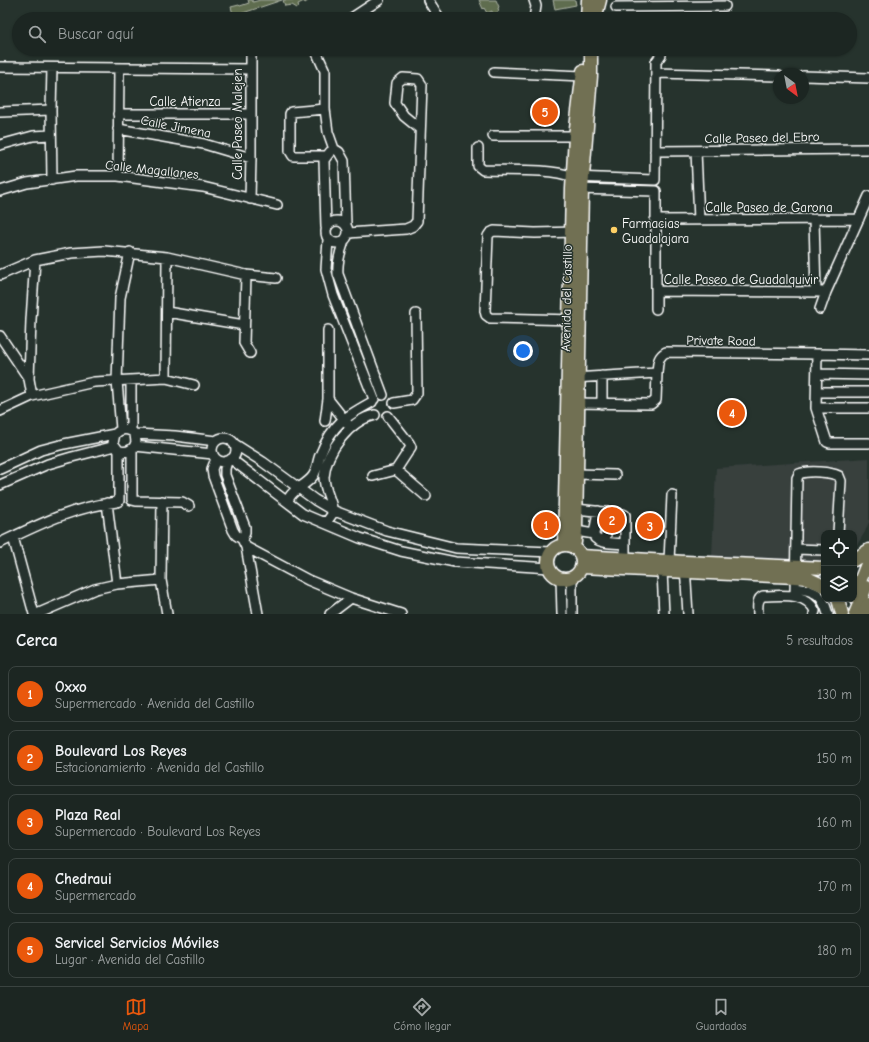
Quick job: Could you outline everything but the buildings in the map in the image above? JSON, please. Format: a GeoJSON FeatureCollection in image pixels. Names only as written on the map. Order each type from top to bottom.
{"type":"FeatureCollection","features":[{"type":"Feature","properties":{"kind":"highway"},"geometry":{"type":"LineString","coordinates":[[865,614],[869,605]]}},
{"type":"Feature","properties":{"kind":"main road"},"geometry":{"type":"LineString","coordinates":[[587,12],[588,0]]}},
{"type":"Feature","properties":{"kind":"main road"},"geometry":{"type":"LineString","coordinates":[[597,12],[600,0]]}},
{"type":"Feature","properties":{"kind":"main road","name":"Avenida del Castillo"},"geometry":{"type":"LineString","coordinates":[[575,554],[573,378],[576,232],[578,183],[587,76],[586,56]]}},
{"type":"Feature","properties":{"kind":"main road","name":"Avenida del Castillo"},"geometry":{"type":"LineString","coordinates":[[578,183],[575,136],[591,56]]}},
{"type":"Feature","properties":{"kind":"main road","name":"Avenida del Castillo"},"geometry":{"type":"LineString","coordinates":[[573,403],[577,474],[575,554]]}},
{"type":"Feature","properties":{"kind":"main road"},"geometry":{"type":"LineString","coordinates":[[575,554],[577,573],[567,577],[556,576],[550,568],[548,560],[551,552],[555,548],[575,554],[796,582],[807,578],[821,585]]}},
{"type":"Feature","properties":{"kind":"main road"},"geometry":{"type":"LineString","coordinates":[[857,558],[869,550]]}},
{"type":"Feature","properties":{"kind":"main road"},"geometry":{"type":"LineString","coordinates":[[575,554],[625,558],[665,566]]}},
{"type":"Feature","properties":{"kind":"main road"},"geometry":{"type":"LineString","coordinates":[[857,589],[869,559]]}},
{"type":"Feature","properties":{"kind":"main road"},"geometry":{"type":"LineString","coordinates":[[796,582],[821,570]]}},
{"type":"Feature","properties":{"kind":"main road"},"geometry":{"type":"LineString","coordinates":[[855,614],[869,578]]}},
{"type":"Feature","properties":{"kind":"main road"},"geometry":{"type":"LineString","coordinates":[[839,602],[842,614]]}},
{"type":"Feature","properties":{"kind":"main road"},"geometry":{"type":"LineString","coordinates":[[846,614],[852,602]]}},
{"type":"Feature","properties":{"kind":"street"},"geometry":{"type":"LineString","coordinates":[[361,12],[379,0]]}},
{"type":"Feature","properties":{"kind":"street"},"geometry":{"type":"LineString","coordinates":[[428,0],[436,12]]}},
{"type":"Feature","properties":{"kind":"street"},"geometry":{"type":"LineString","coordinates":[[534,0],[536,6],[535,12]]}},
{"type":"Feature","properties":{"kind":"street"},"geometry":{"type":"LineString","coordinates":[[616,7],[647,3],[725,6]]}},
{"type":"Feature","properties":{"kind":"street","name":"Calle Paseo Malejen"},"geometry":{"type":"LineString","coordinates":[[250,56],[250,199]]}},
{"type":"Feature","properties":{"kind":"street"},"geometry":{"type":"LineString","coordinates":[[288,501],[289,496],[293,492],[312,478],[315,473],[319,456],[326,441],[343,419],[376,398],[390,397],[394,403],[393,410],[388,416],[382,418],[375,415],[371,409],[376,398],[338,274],[337,269],[340,251],[346,233],[344,162],[339,152],[334,149],[328,132],[325,109],[325,71],[318,56]]}},
{"type":"Feature","properties":{"kind":"street"},"geometry":{"type":"LineString","coordinates":[[578,183],[655,180],[656,62],[660,56]]}},
{"type":"Feature","properties":{"kind":"street"},"geometry":{"type":"LineString","coordinates":[[0,67],[251,69]]}},
{"type":"Feature","properties":{"kind":"street"},"geometry":{"type":"LineString","coordinates":[[52,68],[52,180]]}},
{"type":"Feature","properties":{"kind":"street"},"geometry":{"type":"LineString","coordinates":[[118,176],[119,68]]}},
{"type":"Feature","properties":{"kind":"street"},"geometry":{"type":"LineString","coordinates":[[494,72],[587,76]]}},
{"type":"Feature","properties":{"kind":"street"},"geometry":{"type":"LineString","coordinates":[[656,73],[773,76]]}},
{"type":"Feature","properties":{"kind":"street"},"geometry":{"type":"LineString","coordinates":[[809,76],[869,78]]}},
{"type":"Feature","properties":{"kind":"street"},"geometry":{"type":"LineString","coordinates":[[328,240],[336,244],[346,233],[406,228],[413,226],[417,221],[422,85],[418,79],[403,78],[397,83],[395,103],[404,116],[420,129]]}},
{"type":"Feature","properties":{"kind":"street"},"geometry":{"type":"LineString","coordinates":[[325,109],[294,111],[290,114],[290,151],[293,156],[326,156]]}},
{"type":"Feature","properties":{"kind":"street"},"geometry":{"type":"LineString","coordinates":[[0,112],[51,110]]}},
{"type":"Feature","properties":{"kind":"street","name":"Calle Atienza"},"geometry":{"type":"LineString","coordinates":[[118,114],[251,114]]}},
{"type":"Feature","properties":{"kind":"street","name":"Calle Jimena"},"geometry":{"type":"LineString","coordinates":[[118,129],[204,144],[251,158]]}},
{"type":"Feature","properties":{"kind":"street"},"geometry":{"type":"LineString","coordinates":[[0,145],[33,136],[51,135]]}},
{"type":"Feature","properties":{"kind":"street"},"geometry":{"type":"LineString","coordinates":[[493,136],[575,136]]}},
{"type":"Feature","properties":{"kind":"street"},"geometry":{"type":"LineString","coordinates":[[478,148],[478,166],[480,170],[550,172],[565,174],[578,183],[656,191],[656,308]]}},
{"type":"Feature","properties":{"kind":"street"},"geometry":{"type":"LineString","coordinates":[[334,149],[326,156],[324,160],[325,231],[328,240],[326,269],[333,295],[376,398]]}},
{"type":"Feature","properties":{"kind":"street","name":"Calle Paseo del Ebro"},"geometry":{"type":"LineString","coordinates":[[655,151],[869,149]]}},
{"type":"Feature","properties":{"kind":"street"},"geometry":{"type":"LineString","coordinates":[[696,151],[699,220]]}},
{"type":"Feature","properties":{"kind":"street","name":"Calle Magallanes"},"geometry":{"type":"LineString","coordinates":[[0,191],[26,183],[76,176],[118,176],[203,187],[277,205]]}},
{"type":"Feature","properties":{"kind":"street"},"geometry":{"type":"LineString","coordinates":[[639,190],[640,180]]}},
{"type":"Feature","properties":{"kind":"street"},"geometry":{"type":"LineString","coordinates":[[820,309],[826,292],[869,196]]}},
{"type":"Feature","properties":{"kind":"street","name":"Calle Paseo de Garona"},"geometry":{"type":"LineString","coordinates":[[656,220],[859,219]]}},
{"type":"Feature","properties":{"kind":"street"},"geometry":{"type":"LineString","coordinates":[[326,227],[333,221],[338,220],[346,233]]}},
{"type":"Feature","properties":{"kind":"street"},"geometry":{"type":"LineString","coordinates":[[814,220],[816,292]]}},
{"type":"Feature","properties":{"kind":"street"},"geometry":{"type":"LineString","coordinates":[[575,320],[490,318],[486,315],[485,311],[488,236],[490,233],[494,230],[555,233],[576,232]]}},
{"type":"Feature","properties":{"kind":"street"},"geometry":{"type":"LineString","coordinates":[[0,275],[35,260],[71,253],[104,251],[130,252],[168,257],[246,275],[276,278]]}},
{"type":"Feature","properties":{"kind":"street"},"geometry":{"type":"LineString","coordinates":[[0,543],[41,523],[70,512],[119,501],[117,448],[113,440],[118,432],[117,381],[120,298],[130,252]]}},
{"type":"Feature","properties":{"kind":"street"},"geometry":{"type":"LineString","coordinates":[[166,378],[168,257]]}},
{"type":"Feature","properties":{"kind":"street"},"geometry":{"type":"LineString","coordinates":[[32,396],[29,380],[35,260]]}},
{"type":"Feature","properties":{"kind":"street"},"geometry":{"type":"LineString","coordinates":[[246,275],[244,343],[250,353]]}},
{"type":"Feature","properties":{"kind":"street","name":"Calle Paseo de Guadalquivir"},"geometry":{"type":"LineString","coordinates":[[656,291],[826,292]]}},
{"type":"Feature","properties":{"kind":"street"},"geometry":{"type":"LineString","coordinates":[[167,312],[244,325]]}},
{"type":"Feature","properties":{"kind":"street"},"geometry":{"type":"LineString","coordinates":[[394,403],[412,400],[417,393],[416,314]]}},
{"type":"Feature","properties":{"kind":"street"},"geometry":{"type":"LineString","coordinates":[[325,421],[328,399],[328,330]]}},
{"type":"Feature","properties":{"kind":"street"},"geometry":{"type":"LineString","coordinates":[[0,336],[29,380]]}},
{"type":"Feature","properties":{"kind":"street","name":"Private Road"},"geometry":{"type":"LineString","coordinates":[[573,403],[651,404],[656,400],[659,358],[666,352],[869,355]]}},
{"type":"Feature","properties":{"kind":"street"},"geometry":{"type":"LineString","coordinates":[[817,354],[816,408],[827,442],[869,443]]}},
{"type":"Feature","properties":{"kind":"street"},"geometry":{"type":"LineString","coordinates":[[573,378],[657,373]]}},
{"type":"Feature","properties":{"kind":"street"},"geometry":{"type":"LineString","coordinates":[[817,374],[869,375]]}},
{"type":"Feature","properties":{"kind":"street"},"geometry":{"type":"LineString","coordinates":[[602,376],[602,404]]}},
{"type":"Feature","properties":{"kind":"street"},"geometry":{"type":"LineString","coordinates":[[0,411],[32,396],[94,382],[166,378],[194,385]]}},
{"type":"Feature","properties":{"kind":"street"},"geometry":{"type":"LineString","coordinates":[[131,380],[133,432],[136,438],[134,448],[132,500],[136,502],[182,502],[189,506]]}},
{"type":"Feature","properties":{"kind":"street"},"geometry":{"type":"LineString","coordinates":[[817,392],[869,392]]}},
{"type":"Feature","properties":{"kind":"street"},"geometry":{"type":"LineString","coordinates":[[328,399],[343,419],[351,426]]}},
{"type":"Feature","properties":{"kind":"street"},"geometry":{"type":"LineString","coordinates":[[816,408],[869,408]]}},
{"type":"Feature","properties":{"kind":"street"},"geometry":{"type":"LineString","coordinates":[[322,522],[328,520],[332,513],[325,482],[326,467],[332,452],[351,426],[367,417],[375,415]]}},
{"type":"Feature","properties":{"kind":"street"},"geometry":{"type":"LineString","coordinates":[[373,476],[396,470],[411,447],[410,443],[388,416]]}},
{"type":"Feature","properties":{"kind":"street"},"geometry":{"type":"LineString","coordinates":[[0,469],[40,450],[126,429],[133,432],[216,441],[225,438],[263,462],[299,489],[332,510],[387,531],[456,548],[551,552]]}},
{"type":"Feature","properties":{"kind":"street"},"geometry":{"type":"LineString","coordinates":[[216,441],[212,449],[214,456],[212,469],[213,476],[233,530],[236,535],[242,538],[246,548],[258,614]]}},
{"type":"Feature","properties":{"kind":"street"},"geometry":{"type":"LineString","coordinates":[[233,443],[235,451],[225,469],[245,526],[245,533],[242,538]]}},
{"type":"Feature","properties":{"kind":"street"},"geometry":{"type":"LineString","coordinates":[[0,485],[48,464],[72,456],[117,448],[128,452],[134,448],[214,456],[219,461],[229,460],[288,501],[303,514],[360,538],[401,551],[447,560],[550,568]]}},
{"type":"Feature","properties":{"kind":"street"},"geometry":{"type":"LineString","coordinates":[[396,470],[426,496]]}},
{"type":"Feature","properties":{"kind":"street"},"geometry":{"type":"LineString","coordinates":[[814,614],[815,611],[796,582],[797,478],[799,474],[804,472],[834,474],[839,476],[841,481],[838,530]]}},
{"type":"Feature","properties":{"kind":"street"},"geometry":{"type":"LineString","coordinates":[[577,474],[615,475]]}},
{"type":"Feature","properties":{"kind":"street"},"geometry":{"type":"LineString","coordinates":[[664,614],[665,566],[672,496]]}},
{"type":"Feature","properties":{"kind":"street"},"geometry":{"type":"LineString","coordinates":[[162,501],[161,580],[167,614]]}},
{"type":"Feature","properties":{"kind":"street"},"geometry":{"type":"LineString","coordinates":[[107,503],[117,584]]}},
{"type":"Feature","properties":{"kind":"street"},"geometry":{"type":"LineString","coordinates":[[576,509],[625,515],[625,558]]}},
{"type":"Feature","properties":{"kind":"street"},"geometry":{"type":"LineString","coordinates":[[598,511],[594,534],[595,538],[605,542],[625,544]]}},
{"type":"Feature","properties":{"kind":"street"},"geometry":{"type":"LineString","coordinates":[[605,542],[609,512]]}},
{"type":"Feature","properties":{"kind":"street"},"geometry":{"type":"LineString","coordinates":[[576,531],[594,534]]}},
{"type":"Feature","properties":{"kind":"street"},"geometry":{"type":"LineString","coordinates":[[13,537],[36,614],[94,589],[117,584],[161,580]]}},
{"type":"Feature","properties":{"kind":"street"},"geometry":{"type":"LineString","coordinates":[[447,560],[448,546]]}},
{"type":"Feature","properties":{"kind":"street"},"geometry":{"type":"LineString","coordinates":[[246,548],[308,580],[351,598],[401,614]]}},
{"type":"Feature","properties":{"kind":"street"},"geometry":{"type":"LineString","coordinates":[[796,549],[821,550]]}},
{"type":"Feature","properties":{"kind":"street"},"geometry":{"type":"LineString","coordinates":[[500,565],[501,550]]}},
{"type":"Feature","properties":{"kind":"street"},"geometry":{"type":"LineString","coordinates":[[685,567],[688,614]]}},
{"type":"Feature","properties":{"kind":"street"},"geometry":{"type":"LineString","coordinates":[[562,614],[567,577]]}},
{"type":"Feature","properties":{"kind":"street"},"geometry":{"type":"LineString","coordinates":[[567,577],[572,614]]}},
{"type":"Feature","properties":{"kind":"street"},"geometry":{"type":"LineString","coordinates":[[758,614],[758,600],[760,598],[796,582]]}},
{"type":"Feature","properties":{"kind":"street"},"geometry":{"type":"LineString","coordinates":[[796,582],[819,596],[825,604],[828,614]]}},
{"type":"Feature","properties":{"kind":"street"},"geometry":{"type":"LineString","coordinates":[[330,614],[351,598]]}},
{"type":"Feature","properties":{"kind":"shaded area"},"geometry":{"type":"Polygon","coordinates":[[[869,458],[869,522],[857,545],[857,530],[821,530],[821,563],[808,565],[712,557],[716,468],[869,458]]]}},
{"type":"Feature","properties":{"kind":"green space"},"geometry":{"type":"Polygon","coordinates":[[[248,0],[252,0],[253,2],[260,0],[282,0],[246,12],[232,12],[231,7],[249,3],[248,0]]]}},
{"type":"Feature","properties":{"kind":"green space"},"geometry":{"type":"Polygon","coordinates":[[[283,0],[309,0],[305,3],[304,1],[298,4],[299,7],[297,8],[292,5],[285,6],[283,0]]]}},
{"type":"Feature","properties":{"kind":"green space"},"geometry":{"type":"Polygon","coordinates":[[[479,0],[496,0],[499,11],[486,12],[484,8],[483,9],[479,0]]]}},
{"type":"Feature","properties":{"kind":"green space"},"geometry":{"type":"Polygon","coordinates":[[[553,0],[575,0],[576,5],[555,9],[553,0]]]}},
{"type":"Feature","properties":{"kind":"place","name":"Servicel Servicios Móviles"},"geometry":{"type":"Point","coordinates":[545,112]}},
{"type":"Feature","properties":{"kind":"place","name":"Farmacias Guadalajara"},"geometry":{"type":"Point","coordinates":[614,230]}},
{"type":"Feature","properties":{"kind":"place","name":"Chedraui"},"geometry":{"type":"Point","coordinates":[732,413]}},
{"type":"Feature","properties":{"kind":"place","name":"Boulevard Los Reyes"},"geometry":{"type":"Point","coordinates":[612,520]}},
{"type":"Feature","properties":{"kind":"place","name":"Oxxo"},"geometry":{"type":"Point","coordinates":[546,525]}},
{"type":"Feature","properties":{"kind":"place","name":"Plaza Real"},"geometry":{"type":"Point","coordinates":[650,526]}}]}
